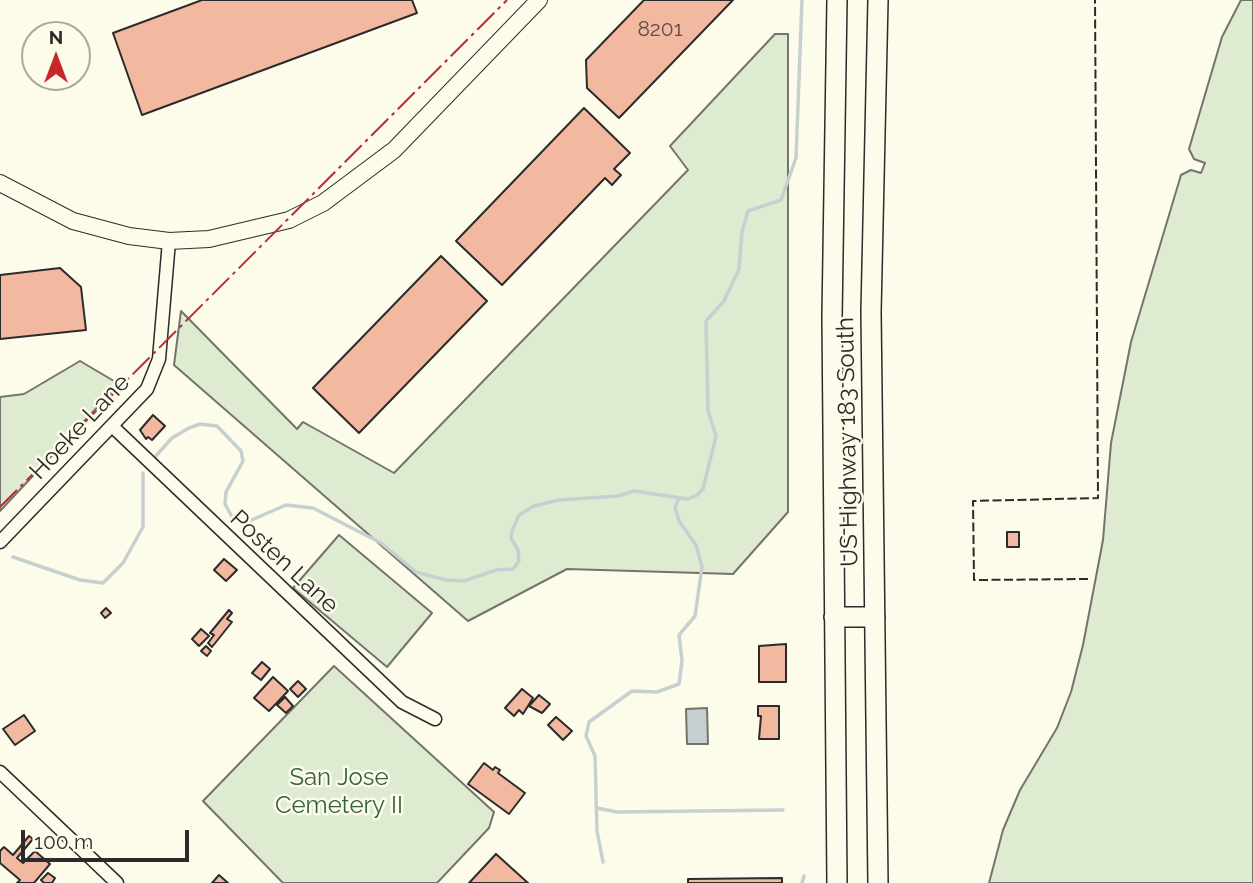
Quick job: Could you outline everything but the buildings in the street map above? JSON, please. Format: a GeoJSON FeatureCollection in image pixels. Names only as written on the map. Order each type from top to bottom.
{"type":"FeatureCollection","features":[{"type":"Feature","properties":{"kind":"highway","name":"US Highway 183 South"},"geometry":{"type":"LineString","coordinates":[[836,0],[832,317],[837,883]]}},
{"type":"Feature","properties":{"kind":"highway","name":"US Highway 183 South"},"geometry":{"type":"LineString","coordinates":[[878,0],[871,312],[878,883]]}},
{"type":"Feature","properties":{"kind":"highway"},"geometry":{"type":"LineString","coordinates":[[834,617],[875,617]]}},
{"type":"Feature","properties":{"kind":"main road"},"geometry":{"type":"LineString","coordinates":[[0,183],[45,207],[98,229],[169,241],[209,239],[261,229],[289,220],[323,203],[394,150],[538,0]]}},
{"type":"Feature","properties":{"kind":"street","name":"Hoeke Lane"},"geometry":{"type":"LineString","coordinates":[[0,542],[147,389],[159,359],[169,241]]}},
{"type":"Feature","properties":{"kind":"street","name":"Posten Lane"},"geometry":{"type":"LineString","coordinates":[[112,426],[402,702],[435,719]]}},
{"type":"Feature","properties":{"kind":"street"},"geometry":{"type":"LineString","coordinates":[[0,772],[117,883]]}},
{"type":"Feature","properties":{"kind":"green space"},"geometry":{"type":"Polygon","coordinates":[[[1241,0],[1253,0],[1253,883],[989,883],[1003,830],[1020,790],[1057,728],[1071,692],[1103,540],[1111,443],[1131,342],[1181,175],[1191,170],[1201,173],[1205,163],[1194,159],[1189,149],[1222,37],[1241,0]]]}},
{"type":"Feature","properties":{"kind":"green space"},"geometry":{"type":"Polygon","coordinates":[[[775,34],[788,34],[788,512],[733,574],[567,569],[468,621],[174,365],[181,311],[297,429],[303,422],[394,473],[688,170],[670,146],[775,34]]]}},
{"type":"Feature","properties":{"kind":"green space"},"geometry":{"type":"Polygon","coordinates":[[[80,361],[119,384],[0,511],[0,397],[24,394],[80,361]]]}},
{"type":"Feature","properties":{"kind":"green space"},"geometry":{"type":"Polygon","coordinates":[[[339,535],[432,613],[387,667],[293,588],[339,535]]]}},
{"type":"Feature","properties":{"kind":"green space","name":"San Jose Cemetery II"},"geometry":{"type":"Polygon","coordinates":[[[334,666],[494,812],[489,828],[437,883],[283,883],[203,801],[334,666]]]}},
{"type":"Feature","properties":{"kind":"shaded area"},"geometry":{"type":"Polygon","coordinates":[[[707,708],[708,744],[687,744],[686,709],[707,708]]]}},
{"type":"Feature","properties":{"kind":"waterway"},"geometry":{"type":"LineString","coordinates":[[155,457],[172,438],[189,428],[200,424],[217,426],[241,451],[243,461],[226,492],[225,504],[232,517],[247,522],[286,505],[313,508],[381,543],[416,572],[446,580],[464,581],[496,570],[513,569],[519,561],[518,550],[511,538],[512,531],[519,515],[534,506],[559,500],[618,496],[634,491],[688,499],[697,495],[703,489],[716,436],[708,411],[706,321],[724,301],[739,269],[742,232],[748,211],[781,200],[796,158],[802,0]]}},
{"type":"Feature","properties":{"kind":"waterway"},"geometry":{"type":"LineString","coordinates":[[13,557],[80,580],[103,583],[123,563],[143,527],[143,473]]}},
{"type":"Feature","properties":{"kind":"waterway"},"geometry":{"type":"LineString","coordinates":[[603,862],[597,831],[595,756],[586,736],[589,722],[632,691],[657,692],[679,684],[682,661],[679,635],[695,616],[702,567],[696,545],[679,521],[675,507],[679,498]]}},
{"type":"Feature","properties":{"kind":"waterway"},"geometry":{"type":"LineString","coordinates":[[597,808],[617,812],[783,810]]}},
{"type":"Feature","properties":{"kind":"waterway"},"geometry":{"type":"LineString","coordinates":[[802,883],[804,876]]}},
{"type":"Feature","properties":{"kind":"fence"},"geometry":{"type":"LineString","coordinates":[[1088,579],[974,580],[973,501],[1098,498],[1095,0]]}},
{"type":"Feature","properties":{"kind":"power"},"geometry":{"type":"LineString","coordinates":[[0,507],[507,0]]}}]}
